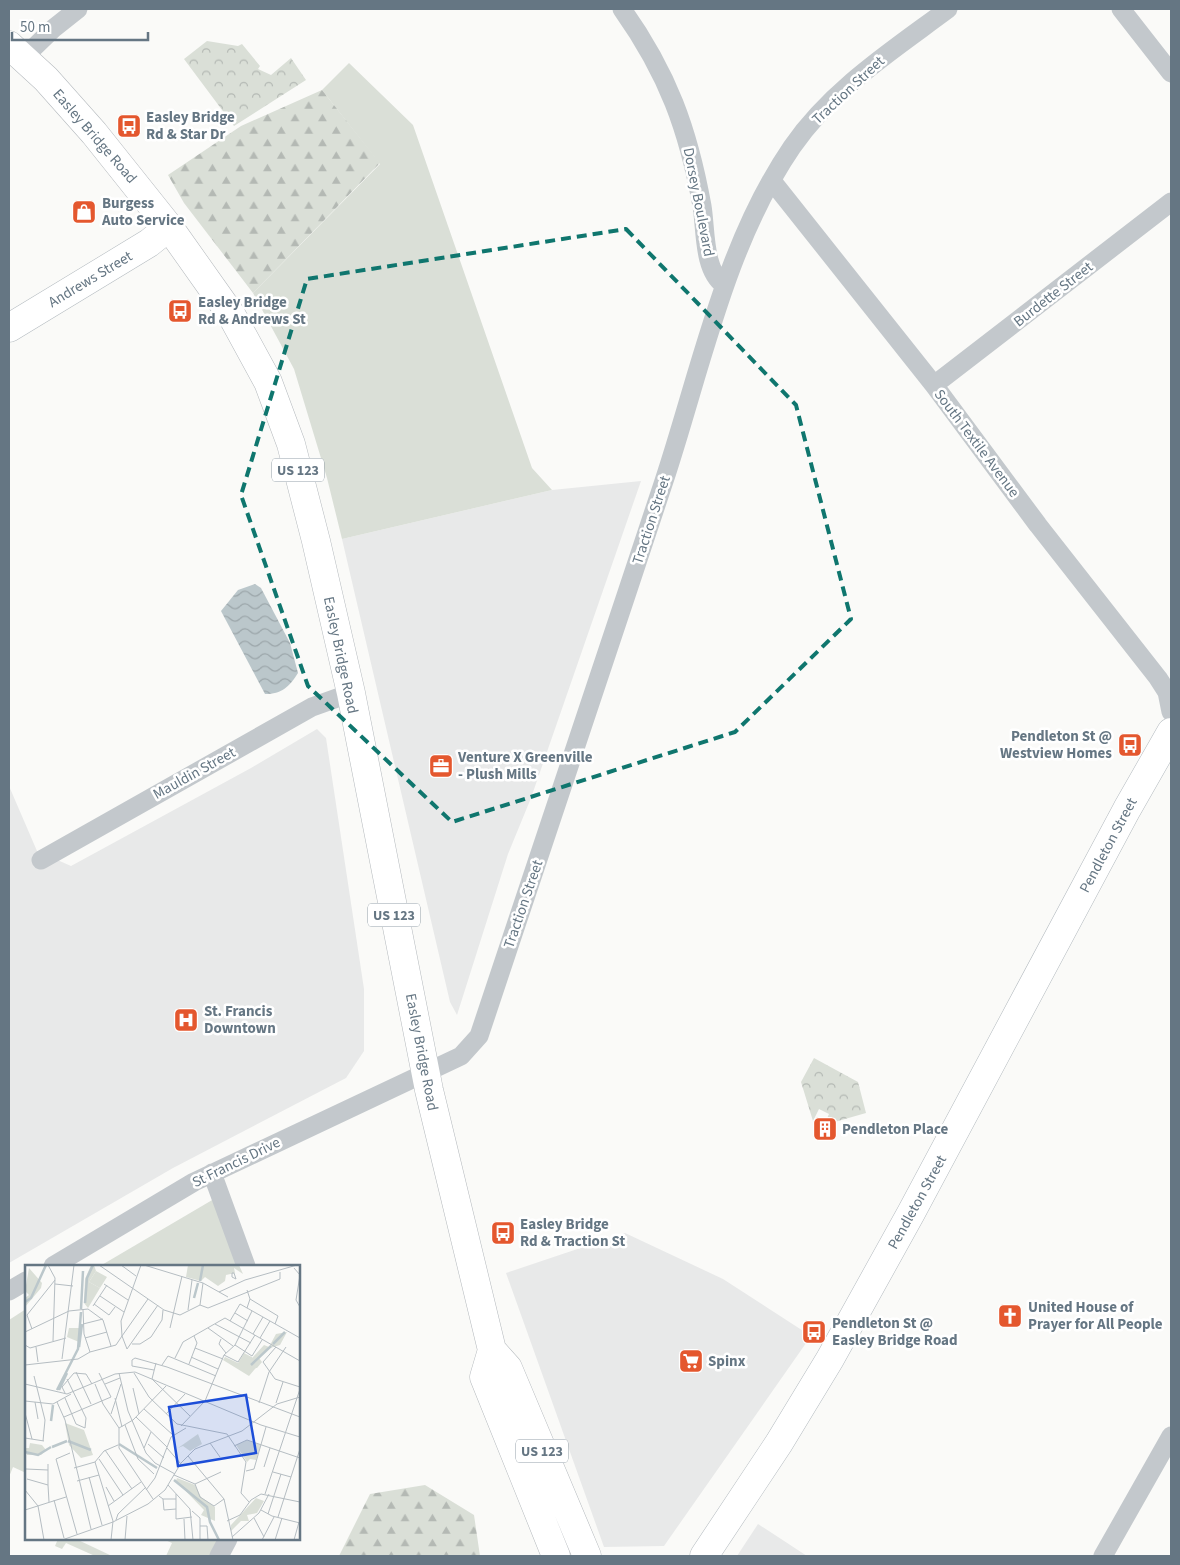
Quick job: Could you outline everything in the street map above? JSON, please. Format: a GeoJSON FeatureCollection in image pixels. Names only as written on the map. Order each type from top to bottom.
{"type":"FeatureCollection","features":[{"type":"Feature","properties":{"kind":"main road","name":"Easley Bridge Road"},"geometry":{"type":"LineString","coordinates":[[16,51],[46,79],[94,133],[169,227],[232,316],[268,382],[291,444],[350,693],[438,1131],[492,1350],[508,1368],[587,1556]]}},
{"type":"Feature","properties":{"kind":"main road","name":"Andrews Street"},"geometry":{"type":"LineString","coordinates":[[9,328],[149,243],[169,227]]}},
{"type":"Feature","properties":{"kind":"main road","name":"Pendleton Street"},"geometry":{"type":"LineString","coordinates":[[704,1556],[779,1443],[830,1359],[916,1205],[1127,809],[1171,732]]}},
{"type":"Feature","properties":{"kind":"main road","name":"US 123"},"geometry":{"type":"LineString","coordinates":[[492,1350],[484,1377],[556,1556]]}},
{"type":"Feature","properties":{"kind":"street"},"geometry":{"type":"LineString","coordinates":[[16,51],[54,28],[78,9]]}},
{"type":"Feature","properties":{"kind":"street","name":"Dorsey Boulevard"},"geometry":{"type":"LineString","coordinates":[[622,9],[665,78],[678,109],[695,168],[709,258],[716,279],[724,285]]}},
{"type":"Feature","properties":{"kind":"street","name":"Traction Street"},"geometry":{"type":"LineString","coordinates":[[426,1071],[461,1056],[479,1036],[664,483],[724,285],[758,204],[793,146],[823,109],[860,75],[948,9]]}},
{"type":"Feature","properties":{"kind":"street"},"geometry":{"type":"LineString","coordinates":[[1121,9],[1171,73]]}},
{"type":"Feature","properties":{"kind":"street","name":"South Textile Avenue"},"geometry":{"type":"LineString","coordinates":[[772,181],[934,386],[1038,525],[1158,678],[1167,692],[1171,712]]}},
{"type":"Feature","properties":{"kind":"street","name":"Burdette Street"},"geometry":{"type":"LineString","coordinates":[[934,386],[1171,202]]}},
{"type":"Feature","properties":{"kind":"street","name":"Mauldin Street"},"geometry":{"type":"LineString","coordinates":[[41,860],[312,707],[350,693]]}},
{"type":"Feature","properties":{"kind":"street","name":"St Francis Drive"},"geometry":{"type":"LineString","coordinates":[[55,1265],[212,1173],[426,1071]]}},
{"type":"Feature","properties":{"kind":"street"},"geometry":{"type":"LineString","coordinates":[[212,1173],[246,1265]]}},
{"type":"Feature","properties":{"kind":"street"},"geometry":{"type":"LineString","coordinates":[[9,1291],[25,1282]]}},
{"type":"Feature","properties":{"kind":"street"},"geometry":{"type":"LineString","coordinates":[[1103,1556],[1171,1436]]}},
{"type":"Feature","properties":{"kind":"street"},"geometry":{"type":"LineString","coordinates":[[219,1556],[227,1540]]}},
{"type":"Feature","properties":{"kind":"highlighted area"},"geometry":{"type":"Polygon","coordinates":[[[626,229],[796,405],[851,619],[735,732],[452,822],[308,686],[241,495],[307,279],[626,229]]]}},
{"type":"Feature","properties":{"kind":"shaded area"},"geometry":{"type":"Polygon","coordinates":[[[641,481],[531,798],[508,854],[457,1015],[450,1002],[342,539],[552,490],[641,481]]]}},
{"type":"Feature","properties":{"kind":"shaded area","name":"St. Francis Downtown"},"geometry":{"type":"Polygon","coordinates":[[[317,729],[326,738],[364,989],[364,1051],[346,1078],[173,1168],[9,1263],[9,786],[37,851],[71,866],[251,768],[317,729]]]}},
{"type":"Feature","properties":{"kind":"shaded area"},"geometry":{"type":"Polygon","coordinates":[[[625,1233],[723,1279],[811,1336],[664,1546],[604,1547],[506,1273],[625,1233]]]}},
{"type":"Feature","properties":{"kind":"shaded area"},"geometry":{"type":"Polygon","coordinates":[[[758,1524],[807,1556],[737,1556],[758,1524]]]}},
{"type":"Feature","properties":{"kind":"green space"},"geometry":{"type":"Polygon","coordinates":[[[207,41],[238,46],[242,44],[260,66],[258,69],[271,75],[291,58],[306,80],[234,126],[184,59],[207,41]]]}},
{"type":"Feature","properties":{"kind":"green space"},"geometry":{"type":"Polygon","coordinates":[[[349,63],[413,125],[532,468],[552,490],[342,539],[327,478],[294,369],[253,293],[380,164],[322,90],[349,63]]]}},
{"type":"Feature","properties":{"kind":"green space"},"geometry":{"type":"Polygon","coordinates":[[[322,90],[380,163],[253,293],[184,203],[168,175],[241,126],[322,90]]]}},
{"type":"Feature","properties":{"kind":"green space"},"geometry":{"type":"Polygon","coordinates":[[[814,1058],[858,1082],[866,1113],[824,1125],[829,1114],[819,1109],[813,1121],[801,1082],[814,1058]]]}},
{"type":"Feature","properties":{"kind":"green space"},"geometry":{"type":"Polygon","coordinates":[[[219,1196],[239,1265],[102,1265],[219,1196]]]}},
{"type":"Feature","properties":{"kind":"green space"},"geometry":{"type":"Polygon","coordinates":[[[25,1310],[25,1473],[13,1467],[9,1477],[9,1320],[25,1310]]]}},
{"type":"Feature","properties":{"kind":"green space"},"geometry":{"type":"Polygon","coordinates":[[[425,1485],[474,1515],[480,1556],[339,1556],[370,1494],[425,1485]]]}},
{"type":"Feature","properties":{"kind":"green space"},"geometry":{"type":"Polygon","coordinates":[[[58,1540],[78,1540],[112,1556],[95,1556],[66,1543],[62,1549],[55,1546],[58,1540]]]}},
{"type":"Feature","properties":{"kind":"green space"},"geometry":{"type":"Polygon","coordinates":[[[165,1540],[225,1540],[217,1556],[166,1556],[172,1543],[165,1540]]]}},
{"type":"Feature","properties":{"kind":"water"},"geometry":{"type":"Polygon","coordinates":[[[255,584],[261,588],[290,643],[298,673],[284,689],[271,694],[265,694],[221,611],[238,590],[255,584]]]}},
{"type":"Feature","properties":{"kind":"place","name":"Easley Bridge Rd & Star Dr"},"geometry":{"type":"Point","coordinates":[129,126]}},
{"type":"Feature","properties":{"kind":"place","name":"Burgess Auto Service"},"geometry":{"type":"Point","coordinates":[84,212]}},
{"type":"Feature","properties":{"kind":"place","name":"Easley Bridge Rd & Andrews St"},"geometry":{"type":"Point","coordinates":[180,311]}},
{"type":"Feature","properties":{"kind":"place","name":"Pendleton St @ Westview Homes"},"geometry":{"type":"Point","coordinates":[1130,745]}},
{"type":"Feature","properties":{"kind":"place","name":"Venture X Greenville - Plush Mills"},"geometry":{"type":"Point","coordinates":[441,766]}},
{"type":"Feature","properties":{"kind":"place","name":"St. Francis Downtown"},"geometry":{"type":"Point","coordinates":[186,1020]}},
{"type":"Feature","properties":{"kind":"place","name":"Pendleton Place"},"geometry":{"type":"Point","coordinates":[825,1129]}},
{"type":"Feature","properties":{"kind":"place","name":"Easley Bridge Rd & Traction St"},"geometry":{"type":"Point","coordinates":[503,1233]}},
{"type":"Feature","properties":{"kind":"place","name":"United House of Prayer for All People"},"geometry":{"type":"Point","coordinates":[1010,1316]}},
{"type":"Feature","properties":{"kind":"place","name":"Pendleton St @ Easley Bridge Road"},"geometry":{"type":"Point","coordinates":[814,1332]}},
{"type":"Feature","properties":{"kind":"place","name":"Spinx"},"geometry":{"type":"Point","coordinates":[691,1361]}}]}
